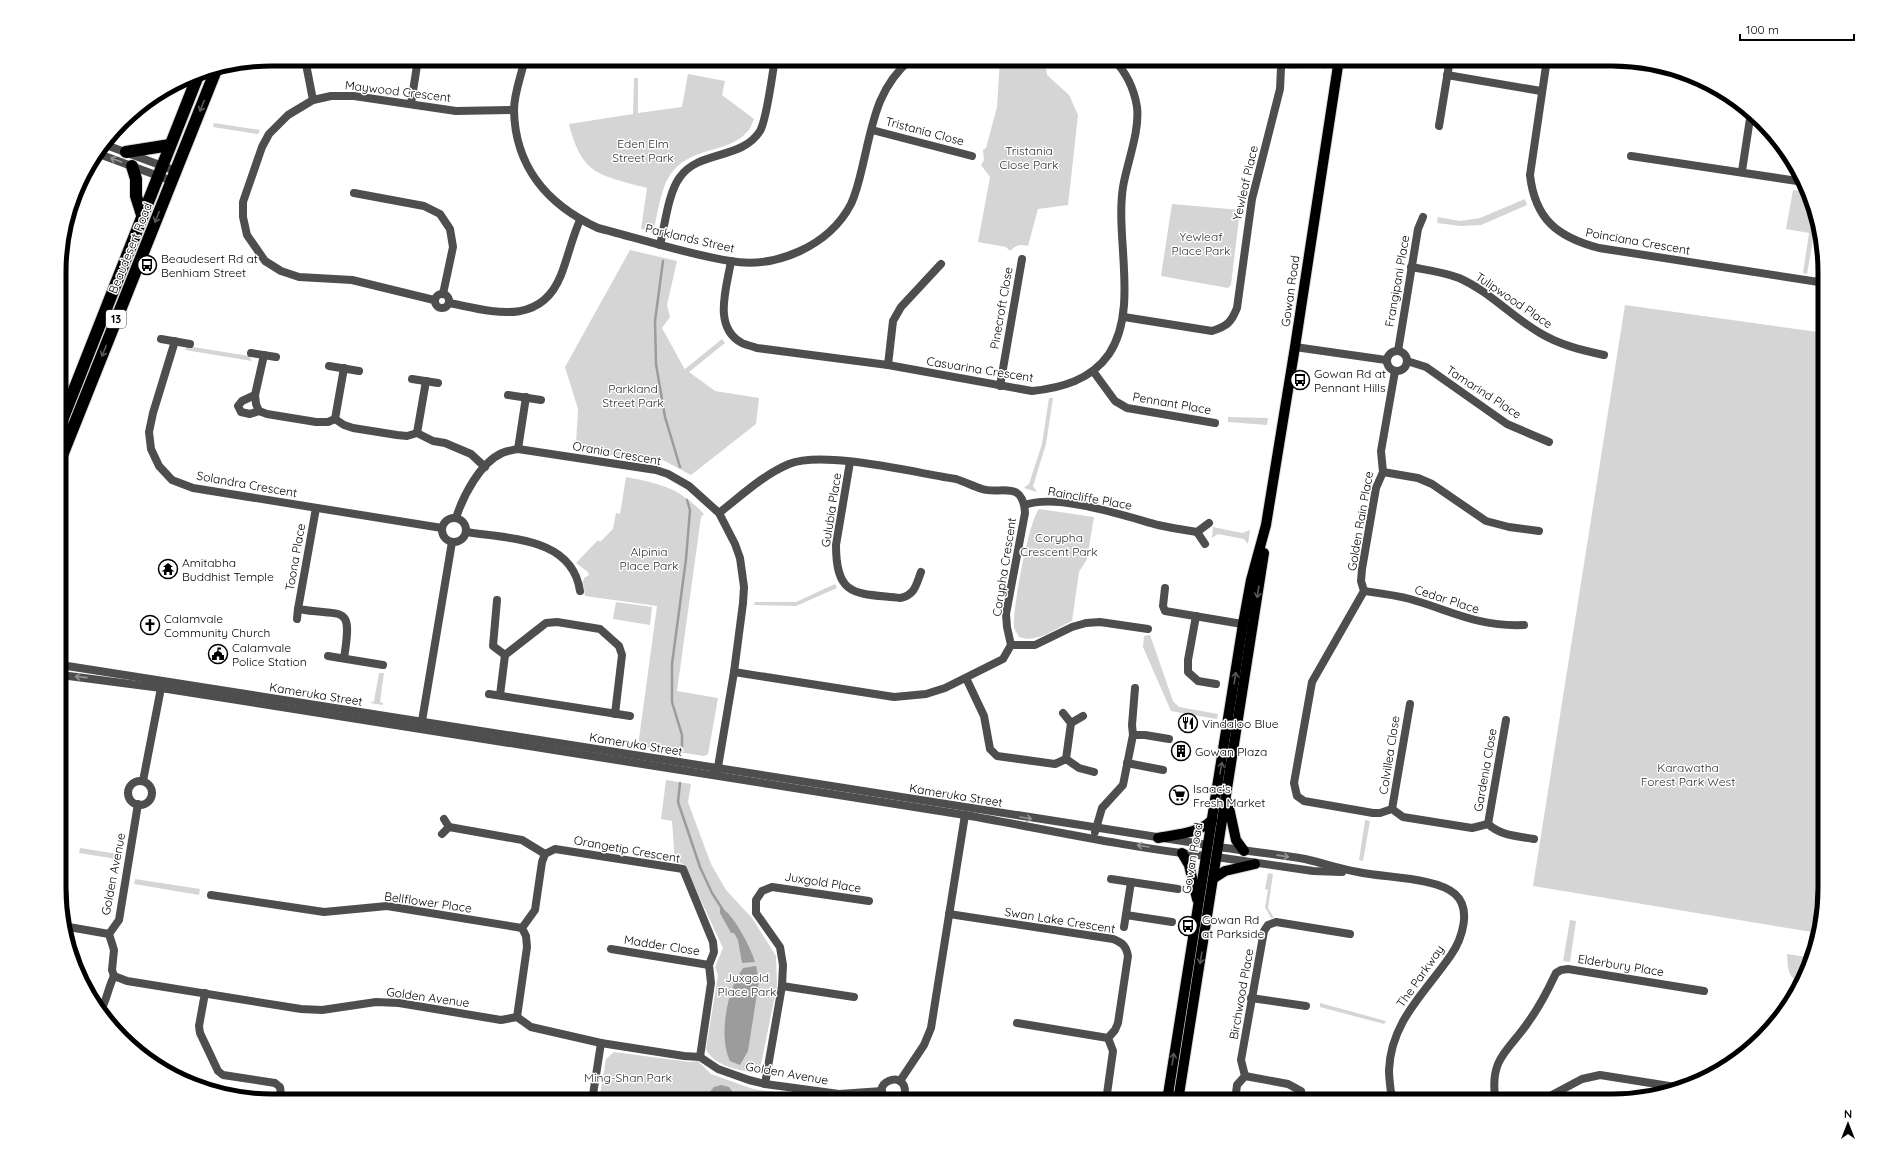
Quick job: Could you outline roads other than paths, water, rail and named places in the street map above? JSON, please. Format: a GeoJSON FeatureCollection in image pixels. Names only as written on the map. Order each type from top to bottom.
{"type":"FeatureCollection","features":[{"type":"Feature","properties":{"kind":"highway","name":"Beaudesert Road"},"geometry":{"type":"LineString","coordinates":[[66,446],[214,74]]}},
{"type":"Feature","properties":{"kind":"highway","name":"Beaudesert Road"},"geometry":{"type":"LineString","coordinates":[[66,409],[196,81]]}},
{"type":"Feature","properties":{"kind":"highway"},"geometry":{"type":"LineString","coordinates":[[126,152],[170,145]]}},
{"type":"Feature","properties":{"kind":"highway"},"geometry":{"type":"LineString","coordinates":[[132,166],[136,179],[136,196],[142,215]]}},
{"type":"Feature","properties":{"kind":"main road","name":"Gowan Road"},"geometry":{"type":"LineString","coordinates":[[1179,1094],[1214,878],[1216,858],[1213,846],[1212,820],[1248,625],[1266,540],[1266,525],[1296,347],[1310,241],[1338,66]]}},
{"type":"Feature","properties":{"kind":"main road","name":"Gowan Road"},"geometry":{"type":"LineString","coordinates":[[1168,1094],[1206,856],[1213,846],[1226,797],[1248,625]]}},
{"type":"Feature","properties":{"kind":"main road"},"geometry":{"type":"LineString","coordinates":[[1226,797],[1236,840],[1244,850]]}},
{"type":"Feature","properties":{"kind":"main road"},"geometry":{"type":"LineString","coordinates":[[1158,838],[1198,830],[1206,826],[1212,820]]}},
{"type":"Feature","properties":{"kind":"main road"},"geometry":{"type":"LineString","coordinates":[[1182,853],[1189,865],[1198,903]]}},
{"type":"Feature","properties":{"kind":"main road"},"geometry":{"type":"LineString","coordinates":[[1206,856],[1216,858]]}},
{"type":"Feature","properties":{"kind":"main road"},"geometry":{"type":"LineString","coordinates":[[1214,878],[1225,871],[1255,864]]}},
{"type":"Feature","properties":{"kind":"street"},"geometry":{"type":"LineString","coordinates":[[306,66],[313,100]]}},
{"type":"Feature","properties":{"kind":"street"},"geometry":{"type":"LineString","coordinates":[[411,104],[417,66]]}},
{"type":"Feature","properties":{"kind":"street","name":"Parklands Street"},"geometry":{"type":"LineString","coordinates":[[523,66],[516,93],[514,110],[517,135],[524,159],[537,182],[555,202],[580,220],[598,228],[731,261],[768,261],[795,254],[819,240],[837,223],[850,205],[857,190],[878,104],[884,91],[902,66]]}},
{"type":"Feature","properties":{"kind":"street"},"geometry":{"type":"LineString","coordinates":[[660,244],[674,188],[680,176],[690,167],[702,161],[738,150],[751,142],[761,130],[774,66]]}},
{"type":"Feature","properties":{"kind":"street","name":"Casuarina Crescent"},"geometry":{"type":"LineString","coordinates":[[731,261],[723,311],[725,324],[732,335],[741,343],[757,348],[888,365],[1032,391],[1052,389],[1072,382],[1093,371],[1109,354],[1117,338],[1124,317],[1121,210],[1123,187],[1136,124],[1137,108],[1133,90],[1125,71],[1120,66]]}},
{"type":"Feature","properties":{"kind":"street","name":"Yewleaf Place"},"geometry":{"type":"LineString","coordinates":[[1124,317],[1212,331],[1225,326],[1233,319],[1237,308],[1252,199],[1280,90],[1281,66]]}},
{"type":"Feature","properties":{"kind":"street"},"geometry":{"type":"LineString","coordinates":[[1439,126],[1449,66]]}},
{"type":"Feature","properties":{"kind":"street","name":"Poinciana Crescent"},"geometry":{"type":"LineString","coordinates":[[1546,66],[1531,164],[1531,188],[1540,211],[1550,224],[1563,235],[1577,242],[1599,248],[1818,282]]}},
{"type":"Feature","properties":{"kind":"street"},"geometry":{"type":"LineString","coordinates":[[1447,75],[1542,91]]}},
{"type":"Feature","properties":{"kind":"street","name":"Maywood Crescent"},"geometry":{"type":"LineString","coordinates":[[434,300],[352,280],[299,277],[281,271],[265,261],[247,235],[243,217],[243,202],[262,148],[269,134],[288,115],[313,100],[331,96],[354,96],[456,111],[514,110]]}},
{"type":"Feature","properties":{"kind":"street"},"geometry":{"type":"LineString","coordinates":[[1742,171],[1750,119]]}},
{"type":"Feature","properties":{"kind":"street","name":"Tristania Close"},"geometry":{"type":"LineString","coordinates":[[872,130],[972,156]]}},
{"type":"Feature","properties":{"kind":"street"},"geometry":{"type":"LineString","coordinates":[[108,146],[126,152],[160,171]]}},
{"type":"Feature","properties":{"kind":"street"},"geometry":{"type":"LineString","coordinates":[[102,155],[132,166],[160,171],[174,176]]}},
{"type":"Feature","properties":{"kind":"street"},"geometry":{"type":"LineString","coordinates":[[1631,156],[1742,171],[1797,181]]}},
{"type":"Feature","properties":{"kind":"street"},"geometry":{"type":"LineString","coordinates":[[354,193],[424,206],[440,214],[450,229],[453,247],[443,294]]}},
{"type":"Feature","properties":{"kind":"street","name":"Frangipani Place"},"geometry":{"type":"LineString","coordinates":[[1398,351],[1418,229],[1423,217]]}},
{"type":"Feature","properties":{"kind":"street"},"geometry":{"type":"LineString","coordinates":[[449,303],[499,313],[518,313],[532,308],[546,298],[555,288],[580,220]]}},
{"type":"Feature","properties":{"kind":"street","name":"Pinecroft Close"},"geometry":{"type":"LineString","coordinates":[[1000,386],[1022,259]]}},
{"type":"Feature","properties":{"kind":"street"},"geometry":{"type":"LineString","coordinates":[[888,365],[893,321],[901,307],[941,264]]}},
{"type":"Feature","properties":{"kind":"street","name":"Tulipwood Place"},"geometry":{"type":"LineString","coordinates":[[1412,267],[1444,273],[1458,278],[1486,294],[1540,334],[1576,349],[1604,355]]}},
{"type":"Feature","properties":{"kind":"street"},"geometry":{"type":"LineString","coordinates":[[443,294],[439,294],[434,300],[435,304],[440,308],[445,308],[449,303]]}},
{"type":"Feature","properties":{"kind":"street"},"geometry":{"type":"LineString","coordinates":[[443,294],[447,296],[449,303]]}},
{"type":"Feature","properties":{"kind":"street"},"geometry":{"type":"LineString","coordinates":[[161,339],[190,344]]}},
{"type":"Feature","properties":{"kind":"street","name":"Solandra Crescent"},"geometry":{"type":"LineString","coordinates":[[175,341],[153,413],[149,432],[151,449],[159,466],[172,480],[193,488],[442,528]]}},
{"type":"Feature","properties":{"kind":"street"},"geometry":{"type":"LineString","coordinates":[[1296,347],[1386,360]]}},
{"type":"Feature","properties":{"kind":"street"},"geometry":{"type":"LineString","coordinates":[[1398,351],[1404,354],[1407,361],[1405,368],[1395,371],[1388,366],[1386,360],[1389,354],[1398,351]]}},
{"type":"Feature","properties":{"kind":"street"},"geometry":{"type":"LineString","coordinates":[[251,353],[276,358]]}},
{"type":"Feature","properties":{"kind":"street"},"geometry":{"type":"LineString","coordinates":[[259,411],[256,404],[255,395],[264,355]]}},
{"type":"Feature","properties":{"kind":"street","name":"Tamarind Place"},"geometry":{"type":"LineString","coordinates":[[1407,361],[1426,368],[1507,424],[1549,442]]}},
{"type":"Feature","properties":{"kind":"street"},"geometry":{"type":"LineString","coordinates":[[329,366],[359,371]]}},
{"type":"Feature","properties":{"kind":"street"},"geometry":{"type":"LineString","coordinates":[[335,419],[344,368]]}},
{"type":"Feature","properties":{"kind":"street","name":"Pennant Place"},"geometry":{"type":"LineString","coordinates":[[1093,371],[1115,401],[1127,408],[1215,422]]}},
{"type":"Feature","properties":{"kind":"street","name":"Golden Rain Place"},"geometry":{"type":"LineString","coordinates":[[1364,591],[1361,581],[1362,569],[1376,488],[1383,472],[1381,451],[1395,371]]}},
{"type":"Feature","properties":{"kind":"street"},"geometry":{"type":"LineString","coordinates":[[412,379],[438,383]]}},
{"type":"Feature","properties":{"kind":"street"},"geometry":{"type":"LineString","coordinates":[[417,433],[426,381]]}},
{"type":"Feature","properties":{"kind":"street"},"geometry":{"type":"LineString","coordinates":[[255,395],[242,401],[238,406],[241,412],[250,414],[259,411],[267,414],[316,422],[328,422],[335,419]]}},
{"type":"Feature","properties":{"kind":"street"},"geometry":{"type":"LineString","coordinates":[[508,395],[541,400]]}},
{"type":"Feature","properties":{"kind":"street"},"geometry":{"type":"LineString","coordinates":[[518,449],[526,397]]}},
{"type":"Feature","properties":{"kind":"street"},"geometry":{"type":"LineString","coordinates":[[335,419],[344,425],[353,428],[407,436],[417,433],[425,438],[446,443],[471,454],[485,467]]}},
{"type":"Feature","properties":{"kind":"street","name":"Orania Crescent"},"geometry":{"type":"LineString","coordinates":[[456,518],[460,504],[469,487],[485,467],[502,453],[518,449],[656,470],[668,474],[689,486],[719,513],[735,544],[740,558],[744,587],[734,672],[717,773]]}},
{"type":"Feature","properties":{"kind":"street","name":"Corypha Crescent"},"geometry":{"type":"LineString","coordinates":[[719,513],[769,474],[791,464],[814,459],[850,462],[956,479],[968,482],[983,489],[1010,490],[1019,497],[1025,505],[1024,521],[1017,549],[1006,614],[1007,628],[1011,645]]}},
{"type":"Feature","properties":{"kind":"street","name":"Gulubia Place"},"geometry":{"type":"LineString","coordinates":[[850,462],[836,545],[837,563],[843,583],[851,591],[900,598],[907,597],[913,592],[921,572]]}},
{"type":"Feature","properties":{"kind":"street"},"geometry":{"type":"LineString","coordinates":[[1383,472],[1418,478],[1432,484],[1486,521],[1509,527],[1539,531]]}},
{"type":"Feature","properties":{"kind":"street","name":"Raincliffe Place"},"geometry":{"type":"LineString","coordinates":[[1025,505],[1043,500],[1119,513],[1160,525],[1197,532]]}},
{"type":"Feature","properties":{"kind":"street","name":"Toona Place"},"geometry":{"type":"LineString","coordinates":[[297,619],[316,508]]}},
{"type":"Feature","properties":{"kind":"street"},"geometry":{"type":"LineString","coordinates":[[456,518],[465,525],[466,532],[460,541],[452,542],[443,536],[442,528],[448,519],[456,518]]}},
{"type":"Feature","properties":{"kind":"street"},"geometry":{"type":"LineString","coordinates":[[1205,544],[1197,532],[1209,523]]}},
{"type":"Feature","properties":{"kind":"street"},"geometry":{"type":"LineString","coordinates":[[466,532],[535,543],[552,550],[566,561],[573,570],[578,580],[580,591]]}},
{"type":"Feature","properties":{"kind":"street"},"geometry":{"type":"LineString","coordinates":[[422,726],[452,542]]}},
{"type":"Feature","properties":{"kind":"street"},"geometry":{"type":"LineString","coordinates":[[1165,588],[1162,606],[1165,611],[1248,625]]}},
{"type":"Feature","properties":{"kind":"street"},"geometry":{"type":"LineString","coordinates":[[1364,591],[1312,682],[1294,783],[1297,796],[1304,801],[1373,813],[1380,813],[1392,809],[1403,817],[1457,826],[1472,828],[1488,824],[1495,830],[1502,833],[1534,838]]}},
{"type":"Feature","properties":{"kind":"street","name":"Cedar Place"},"geometry":{"type":"LineString","coordinates":[[1364,591],[1408,599],[1469,620],[1488,624],[1524,625]]}},
{"type":"Feature","properties":{"kind":"street"},"geometry":{"type":"LineString","coordinates":[[497,600],[493,646],[506,655]]}},
{"type":"Feature","properties":{"kind":"street","name":"Toona Place"},"geometry":{"type":"LineString","coordinates":[[298,609],[318,612],[335,611],[344,616],[348,624],[344,658]]}},
{"type":"Feature","properties":{"kind":"street"},"geometry":{"type":"LineString","coordinates":[[1196,616],[1188,660],[1188,672],[1198,681],[1216,684]]}},
{"type":"Feature","properties":{"kind":"street"},"geometry":{"type":"LineString","coordinates":[[500,695],[506,655],[546,623],[557,622],[600,629],[619,646],[622,655],[614,714]]}},
{"type":"Feature","properties":{"kind":"street"},"geometry":{"type":"LineString","coordinates":[[734,672],[894,697],[926,694],[966,678],[1003,659],[1011,645],[1035,645],[1072,627],[1086,623],[1100,622],[1148,629]]}},
{"type":"Feature","properties":{"kind":"street"},"geometry":{"type":"LineString","coordinates":[[328,656],[383,665]]}},
{"type":"Feature","properties":{"kind":"street","name":"Kameruka Street"},"geometry":{"type":"LineString","coordinates":[[66,666],[160,685],[717,773],[965,815],[1094,839],[1206,856]]}},
{"type":"Feature","properties":{"kind":"street","name":"Kameruka Street"},"geometry":{"type":"LineString","coordinates":[[66,676],[160,685]]}},
{"type":"Feature","properties":{"kind":"street"},"geometry":{"type":"LineString","coordinates":[[966,678],[984,716],[990,749],[997,756],[1055,764],[1066,759]]}},
{"type":"Feature","properties":{"kind":"street"},"geometry":{"type":"LineString","coordinates":[[143,781],[160,685]]}},
{"type":"Feature","properties":{"kind":"street"},"geometry":{"type":"LineString","coordinates":[[1094,839],[1102,808],[1123,785],[1133,735],[1132,725],[1135,688]]}},
{"type":"Feature","properties":{"kind":"street"},"geometry":{"type":"LineString","coordinates":[[489,694],[630,716]]}},
{"type":"Feature","properties":{"kind":"street","name":"Colvillea Close"},"geometry":{"type":"LineString","coordinates":[[1392,809],[1410,704]]}},
{"type":"Feature","properties":{"kind":"street"},"geometry":{"type":"LineString","coordinates":[[1063,713],[1071,723],[1066,759]]}},
{"type":"Feature","properties":{"kind":"street"},"geometry":{"type":"LineString","coordinates":[[1071,723],[1083,716]]}},
{"type":"Feature","properties":{"kind":"street","name":"Gardenia Close"},"geometry":{"type":"LineString","coordinates":[[1488,824],[1506,720]]}},
{"type":"Feature","properties":{"kind":"street"},"geometry":{"type":"LineString","coordinates":[[1133,735],[1145,735],[1169,739]]}},
{"type":"Feature","properties":{"kind":"street"},"geometry":{"type":"LineString","coordinates":[[1066,759],[1079,768],[1094,772]]}},
{"type":"Feature","properties":{"kind":"street"},"geometry":{"type":"LineString","coordinates":[[1127,763],[1163,770]]}},
{"type":"Feature","properties":{"kind":"street","name":"Kameruka Street"},"geometry":{"type":"LineString","coordinates":[[717,773],[1213,846]]}},
{"type":"Feature","properties":{"kind":"street"},"geometry":{"type":"LineString","coordinates":[[143,781],[151,788],[152,795],[148,801],[138,804],[129,798],[129,790],[132,784],[143,781]]}},
{"type":"Feature","properties":{"kind":"street","name":"Golden Avenue"},"geometry":{"type":"LineString","coordinates":[[138,804],[118,920],[109,934],[114,950],[112,970],[114,976],[127,981],[301,1009],[322,1010],[376,1002],[399,1003],[501,1020],[516,1017],[531,1027],[601,1043],[684,1056],[700,1057],[718,1069],[765,1084],[839,1094],[882,1092]]}},
{"type":"Feature","properties":{"kind":"street"},"geometry":{"type":"LineString","coordinates":[[900,1081],[924,1045],[931,1028],[965,815]]}},
{"type":"Feature","properties":{"kind":"street"},"geometry":{"type":"LineString","coordinates":[[444,819],[449,827],[522,840],[545,854],[542,862],[535,910],[522,928],[526,936],[527,947],[516,1017]]}},
{"type":"Feature","properties":{"kind":"street"},"geometry":{"type":"LineString","coordinates":[[442,834],[449,827]]}},
{"type":"Feature","properties":{"kind":"street","name":"The Parkway"},"geometry":{"type":"LineString","coordinates":[[1213,846],[1306,860],[1359,872],[1440,884],[1456,894],[1463,907],[1464,918],[1461,934],[1452,954],[1420,994],[1398,1030],[1392,1049],[1389,1071],[1391,1094]]}},
{"type":"Feature","properties":{"kind":"street","name":"Orangetip Crescent"},"geometry":{"type":"LineString","coordinates":[[545,854],[555,849],[683,869],[713,942],[714,952],[709,965],[711,983],[700,1057]]}},
{"type":"Feature","properties":{"kind":"street","name":"The Parkway"},"geometry":{"type":"LineString","coordinates":[[1216,858],[1313,871],[1359,872]]}},
{"type":"Feature","properties":{"kind":"street"},"geometry":{"type":"LineString","coordinates":[[1111,879],[1178,889]]}},
{"type":"Feature","properties":{"kind":"street"},"geometry":{"type":"LineString","coordinates":[[1124,927],[1131,882]]}},
{"type":"Feature","properties":{"kind":"street","name":"Juxgold Place"},"geometry":{"type":"LineString","coordinates":[[765,1084],[782,986],[784,965],[780,947],[756,913],[756,900],[762,891],[772,886],[869,901]]}},
{"type":"Feature","properties":{"kind":"street","name":"Bellflower Place"},"geometry":{"type":"LineString","coordinates":[[211,895],[324,912],[387,906],[522,928]]}},
{"type":"Feature","properties":{"kind":"street","name":"Swan Lake Crescent"},"geometry":{"type":"LineString","coordinates":[[950,914],[1121,942],[1126,947],[1128,956],[1118,1023],[1115,1030],[1108,1038]]}},
{"type":"Feature","properties":{"kind":"street"},"geometry":{"type":"LineString","coordinates":[[1126,915],[1172,922]]}},
{"type":"Feature","properties":{"kind":"street","name":"Birchwood Place"},"geometry":{"type":"LineString","coordinates":[[1245,1076],[1241,1060],[1264,930],[1276,922],[1350,934]]}},
{"type":"Feature","properties":{"kind":"street"},"geometry":{"type":"LineString","coordinates":[[70,927],[109,934]]}},
{"type":"Feature","properties":{"kind":"street","name":"Madder Close"},"geometry":{"type":"LineString","coordinates":[[611,949],[709,965]]}},
{"type":"Feature","properties":{"kind":"street","name":"Elderbury Place"},"geometry":{"type":"LineString","coordinates":[[1495,1094],[1494,1077],[1496,1066],[1500,1057],[1529,1022],[1556,973],[1561,970],[1568,969],[1704,991]]}},
{"type":"Feature","properties":{"kind":"street"},"geometry":{"type":"LineString","coordinates":[[103,1007],[106,1002],[108,987],[114,976]]}},
{"type":"Feature","properties":{"kind":"street"},"geometry":{"type":"LineString","coordinates":[[782,986],[854,997]]}},
{"type":"Feature","properties":{"kind":"street"},"geometry":{"type":"LineString","coordinates":[[205,993],[199,1026],[200,1033],[218,1071],[223,1075],[275,1083],[280,1087],[281,1094]]}},
{"type":"Feature","properties":{"kind":"street"},"geometry":{"type":"LineString","coordinates":[[1251,998],[1306,1006]]}},
{"type":"Feature","properties":{"kind":"street"},"geometry":{"type":"LineString","coordinates":[[1017,1023],[1108,1038],[1113,1051],[1107,1094]]}},
{"type":"Feature","properties":{"kind":"street"},"geometry":{"type":"LineString","coordinates":[[593,1094],[601,1043]]}},
{"type":"Feature","properties":{"kind":"street"},"geometry":{"type":"LineString","coordinates":[[1554,1094],[1582,1079],[1600,1075],[1669,1086]]}},
{"type":"Feature","properties":{"kind":"street"},"geometry":{"type":"LineString","coordinates":[[1236,1094],[1237,1085],[1245,1076],[1288,1084],[1301,1091]]}},
{"type":"Feature","properties":{"kind":"street"},"geometry":{"type":"LineString","coordinates":[[882,1092],[884,1084],[889,1080],[900,1081]]}},
{"type":"Feature","properties":{"kind":"street"},"geometry":{"type":"LineString","coordinates":[[900,1081],[905,1090],[904,1094]]}},
{"type":"Feature","properties":{"kind":"waterway"},"geometry":{"type":"LineString","coordinates":[[663,261],[655,321],[656,364],[665,417],[680,467]]}},
{"type":"Feature","properties":{"kind":"waterway"},"geometry":{"type":"LineString","coordinates":[[682,750],[682,735],[672,702],[672,664],[686,559],[690,510],[687,500]]}},
{"type":"Feature","properties":{"kind":"waterway"},"geometry":{"type":"LineString","coordinates":[[680,783],[678,802],[700,867],[712,893],[723,910]]}},
{"type":"Feature","properties":{"kind":"place","name":"Beaudesert Rd at Benhiam Street"},"geometry":{"type":"Point","coordinates":[147,265]}},
{"type":"Feature","properties":{"kind":"place","name":"Gowan Rd at Pennant Hills"},"geometry":{"type":"Point","coordinates":[1300,380]}},
{"type":"Feature","properties":{"kind":"place","name":"Amitabha Buddhist Temple"},"geometry":{"type":"Point","coordinates":[168,569]}},
{"type":"Feature","properties":{"kind":"place","name":"Calamvale Community Church"},"geometry":{"type":"Point","coordinates":[150,625]}},
{"type":"Feature","properties":{"kind":"place","name":"Calamvale Police Station"},"geometry":{"type":"Point","coordinates":[218,654]}},
{"type":"Feature","properties":{"kind":"place","name":"Vindaloo Blue"},"geometry":{"type":"Point","coordinates":[1188,723]}},
{"type":"Feature","properties":{"kind":"place","name":"Gowan Plaza"},"geometry":{"type":"Point","coordinates":[1181,751]}},
{"type":"Feature","properties":{"kind":"place","name":"Isaac's Fresh Market"},"geometry":{"type":"Point","coordinates":[1179,795]}},
{"type":"Feature","properties":{"kind":"place","name":"Gowan Rd at Parkside"},"geometry":{"type":"Point","coordinates":[1188,926]}},
{"type":"Feature","properties":{"kind":"park label","name":"Eden Elm Street Park"},"geometry":{"type":"Point","coordinates":[643,150]}},
{"type":"Feature","properties":{"kind":"park label","name":"Tristania Close Park"},"geometry":{"type":"Point","coordinates":[1029,157]}},
{"type":"Feature","properties":{"kind":"park label","name":"Yewleaf Place Park"},"geometry":{"type":"Point","coordinates":[1201,243]}},
{"type":"Feature","properties":{"kind":"park label","name":"Parkland Street Park"},"geometry":{"type":"Point","coordinates":[633,395]}},
{"type":"Feature","properties":{"kind":"park label","name":"Corypha Crescent Park"},"geometry":{"type":"Point","coordinates":[1059,544]}},
{"type":"Feature","properties":{"kind":"park label","name":"Alpinia Place Park"},"geometry":{"type":"Point","coordinates":[649,558]}},
{"type":"Feature","properties":{"kind":"park label","name":"Karawatha Forest Park West"},"geometry":{"type":"Point","coordinates":[1688,774]}},
{"type":"Feature","properties":{"kind":"park label","name":"Juxgold Place Park"},"geometry":{"type":"Point","coordinates":[747,984]}},
{"type":"Feature","properties":{"kind":"park label","name":"Ming-Shan Park"},"geometry":{"type":"Point","coordinates":[628,1077]}}]}
